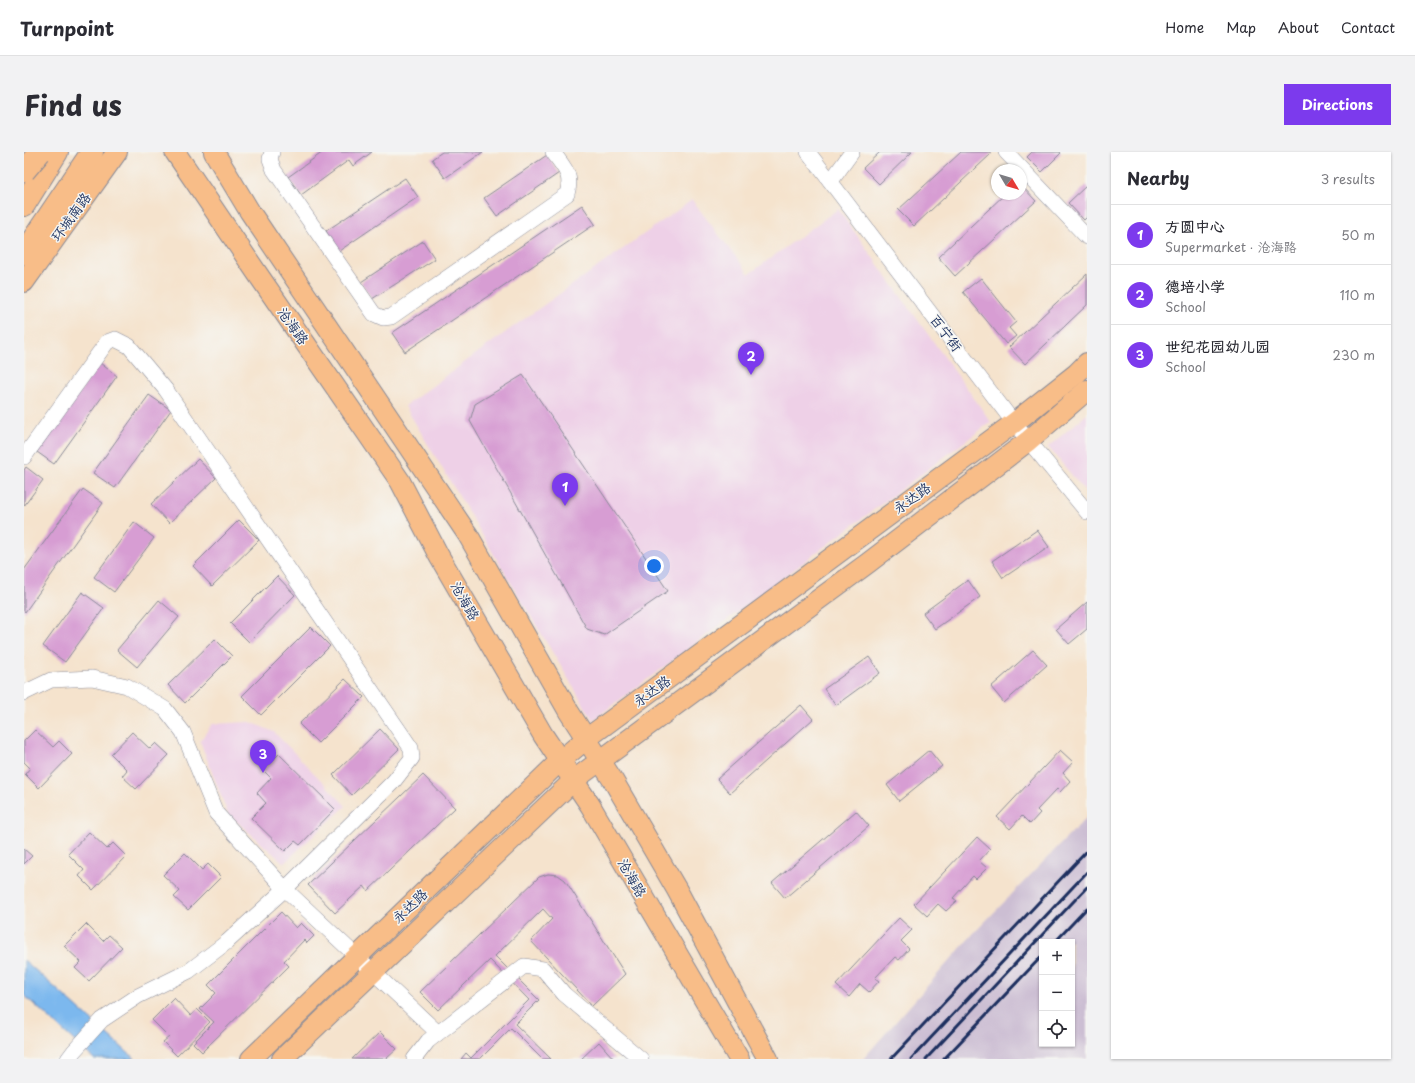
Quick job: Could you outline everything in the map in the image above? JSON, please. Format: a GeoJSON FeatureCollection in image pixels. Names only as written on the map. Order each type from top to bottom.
{"type":"FeatureCollection","features":[{"type":"Feature","properties":{"kind":"highway"},"geometry":{"type":"LineString","coordinates":[[24,205],[57,152]]}},
{"type":"Feature","properties":{"kind":"highway"},"geometry":{"type":"LineString","coordinates":[[24,253],[92,152]]}},
{"type":"Feature","properties":{"kind":"main road","name":"环城南路"},"geometry":{"type":"LineString","coordinates":[[24,282],[117,152]]}},
{"type":"Feature","properties":{"kind":"main road","name":"沧海路"},"geometry":{"type":"LineString","coordinates":[[175,152],[400,481],[439,556],[543,735],[574,780],[739,1059]]}},
{"type":"Feature","properties":{"kind":"main road","name":"沧海路"},"geometry":{"type":"LineString","coordinates":[[214,152],[250,212],[468,535],[569,712],[600,760],[677,890],[768,1059]]}},
{"type":"Feature","properties":{"kind":"main road","name":"永达路"},"geometry":{"type":"LineString","coordinates":[[251,1059],[561,760],[586,739],[1014,423],[1076,374],[1087,363]]}},
{"type":"Feature","properties":{"kind":"main road","name":"永达路"},"geometry":{"type":"LineString","coordinates":[[282,1059],[574,780],[862,568],[1028,441],[1087,390]]}},
{"type":"Feature","properties":{"kind":"street"},"geometry":{"type":"LineString","coordinates":[[272,152],[270,159],[274,170],[374,314],[383,318],[391,318],[567,194],[570,184],[568,174],[553,152]]}},
{"type":"Feature","properties":{"kind":"street","name":"百宁街"},"geometry":{"type":"LineString","coordinates":[[808,152],[1014,423],[1087,512]]}},
{"type":"Feature","properties":{"kind":"street"},"geometry":{"type":"LineString","coordinates":[[831,181],[852,152]]}},
{"type":"Feature","properties":{"kind":"street"},"geometry":{"type":"LineString","coordinates":[[1006,152],[1087,237]]}},
{"type":"Feature","properties":{"kind":"street"},"geometry":{"type":"LineString","coordinates":[[24,457],[107,342],[115,339],[129,346],[166,390],[412,748],[412,758],[394,781],[285,889],[227,942],[189,971],[138,996],[102,1020],[68,1059]]}},
{"type":"Feature","properties":{"kind":"street"},"geometry":{"type":"LineString","coordinates":[[24,693],[51,680],[92,678],[127,686],[165,709],[183,732],[216,813],[285,889],[438,1033]]}},
{"type":"Feature","properties":{"kind":"street"},"geometry":{"type":"LineString","coordinates":[[414,1059],[428,1041],[524,966],[543,969],[564,994],[641,1059]]}},
{"type":"Feature","properties":{"kind":"shaded area"},"geometry":{"type":"Polygon","coordinates":[[[692,200],[749,274],[838,209],[991,422],[593,720],[405,406],[513,327],[692,200]]]}},
{"type":"Feature","properties":{"kind":"shaded area"},"geometry":{"type":"Polygon","coordinates":[[[1087,414],[1087,493],[1048,447],[1087,414]]]}},
{"type":"Feature","properties":{"kind":"shaded area"},"geometry":{"type":"Polygon","coordinates":[[[250,722],[274,732],[346,806],[284,863],[228,814],[200,741],[212,724],[250,722]]]}},
{"type":"Feature","properties":{"kind":"shaded area"},"geometry":{"type":"Polygon","coordinates":[[[1087,817],[1087,1059],[863,1059],[973,934],[1087,817]]]}},
{"type":"Feature","properties":{"kind":"water"},"geometry":{"type":"Polygon","coordinates":[[[24,960],[135,1059],[94,1059],[24,995],[24,960]]]}},
{"type":"Feature","properties":{"kind":"building"},"geometry":{"type":"Polygon","coordinates":[[[323,152],[372,152],[353,166],[349,160],[301,195],[288,177],[323,152]]]}},
{"type":"Feature","properties":{"kind":"building"},"geometry":{"type":"Polygon","coordinates":[[[442,152],[483,152],[445,178],[432,159],[442,152]]]}},
{"type":"Feature","properties":{"kind":"building"},"geometry":{"type":"Polygon","coordinates":[[[880,152],[912,152],[879,184],[863,168],[880,152]]]}},
{"type":"Feature","properties":{"kind":"building"},"geometry":{"type":"Polygon","coordinates":[[[961,152],[990,152],[991,154],[914,226],[898,210],[961,152]]]}},
{"type":"Feature","properties":{"kind":"building"},"geometry":{"type":"Polygon","coordinates":[[[1032,152],[1061,153],[1042,172],[1027,157],[1032,152]]]}},
{"type":"Feature","properties":{"kind":"building"},"geometry":{"type":"Polygon","coordinates":[[[547,155],[559,173],[497,216],[484,198],[547,155]]]}},
{"type":"Feature","properties":{"kind":"building"},"geometry":{"type":"Polygon","coordinates":[[[405,178],[418,197],[339,251],[326,231],[405,178]]]}},
{"type":"Feature","properties":{"kind":"building"},"geometry":{"type":"Polygon","coordinates":[[[1087,185],[1087,217],[1084,220],[1068,203],[1087,185]]]}},
{"type":"Feature","properties":{"kind":"building"},"geometry":{"type":"Polygon","coordinates":[[[1027,191],[1036,201],[955,276],[938,257],[999,200],[1027,200],[1027,191]]]}},
{"type":"Feature","properties":{"kind":"building"},"geometry":{"type":"Polygon","coordinates":[[[582,205],[595,224],[405,352],[392,333],[582,205]]]}},
{"type":"Feature","properties":{"kind":"building"},"geometry":{"type":"Polygon","coordinates":[[[423,241],[435,259],[372,299],[361,282],[423,241]]]}},
{"type":"Feature","properties":{"kind":"building"},"geometry":{"type":"Polygon","coordinates":[[[1087,274],[1087,305],[1025,364],[1009,347],[1087,274]]]}},
{"type":"Feature","properties":{"kind":"building"},"geometry":{"type":"Polygon","coordinates":[[[981,278],[1016,322],[1009,328],[1016,336],[1006,344],[963,292],[981,278]]]}},
{"type":"Feature","properties":{"kind":"building"},"geometry":{"type":"Polygon","coordinates":[[[100,363],[117,376],[54,464],[37,452],[100,363]]]}},
{"type":"Feature","properties":{"kind":"building"},"geometry":{"type":"Polygon","coordinates":[[[523,375],[668,591],[604,635],[587,629],[470,421],[475,404],[523,375]]]}},
{"type":"Feature","properties":{"kind":"building"},"geometry":{"type":"Polygon","coordinates":[[[149,395],[171,410],[115,488],[93,473],[149,395]]]}},
{"type":"Feature","properties":{"kind":"building"},"geometry":{"type":"Polygon","coordinates":[[[198,459],[216,478],[169,523],[151,504],[198,459]]]}},
{"type":"Feature","properties":{"kind":"building"},"geometry":{"type":"Polygon","coordinates":[[[26,467],[43,480],[24,506],[24,470],[26,467]]]}},
{"type":"Feature","properties":{"kind":"building"},"geometry":{"type":"Polygon","coordinates":[[[83,489],[103,503],[25,612],[24,570],[83,489]]]}},
{"type":"Feature","properties":{"kind":"building"},"geometry":{"type":"Polygon","coordinates":[[[239,520],[259,540],[212,586],[193,566],[239,520]]]}},
{"type":"Feature","properties":{"kind":"building"},"geometry":{"type":"Polygon","coordinates":[[[134,522],[154,538],[114,592],[94,577],[134,522]]]}},
{"type":"Feature","properties":{"kind":"building"},"geometry":{"type":"Polygon","coordinates":[[[1037,530],[1049,547],[1003,578],[992,561],[1037,530]]]}},
{"type":"Feature","properties":{"kind":"building"},"geometry":{"type":"Polygon","coordinates":[[[277,576],[295,595],[249,642],[230,623],[277,576]]]}},
{"type":"Feature","properties":{"kind":"building"},"geometry":{"type":"Polygon","coordinates":[[[968,580],[980,597],[935,629],[923,613],[968,580]]]}},
{"type":"Feature","properties":{"kind":"building"},"geometry":{"type":"Polygon","coordinates":[[[82,592],[104,608],[65,662],[43,646],[82,592]]]}},
{"type":"Feature","properties":{"kind":"building"},"geometry":{"type":"Polygon","coordinates":[[[159,600],[179,617],[137,667],[117,650],[159,600]]]}},
{"type":"Feature","properties":{"kind":"building"},"geometry":{"type":"Polygon","coordinates":[[[1087,602],[1087,629],[1069,644],[1056,629],[1087,602]]]}},
{"type":"Feature","properties":{"kind":"building"},"geometry":{"type":"Polygon","coordinates":[[[311,627],[330,646],[261,715],[242,696],[311,627]]]}},
{"type":"Feature","properties":{"kind":"building"},"geometry":{"type":"Polygon","coordinates":[[[215,639],[232,656],[185,703],[168,685],[215,639]]]}},
{"type":"Feature","properties":{"kind":"building"},"geometry":{"type":"Polygon","coordinates":[[[1033,650],[1047,665],[1004,703],[991,687],[1033,650]]]}},
{"type":"Feature","properties":{"kind":"building"},"geometry":{"type":"Polygon","coordinates":[[[869,657],[880,673],[836,705],[824,689],[869,657]]]}},
{"type":"Feature","properties":{"kind":"building"},"geometry":{"type":"Polygon","coordinates":[[[345,679],[364,697],[318,743],[299,724],[345,679]]]}},
{"type":"Feature","properties":{"kind":"building"},"geometry":{"type":"Polygon","coordinates":[[[801,705],[813,719],[730,793],[717,779],[801,705]]]}},
{"type":"Feature","properties":{"kind":"building"},"geometry":{"type":"Polygon","coordinates":[[[380,729],[399,749],[352,795],[333,775],[380,729]]]}},
{"type":"Feature","properties":{"kind":"building"},"geometry":{"type":"Polygon","coordinates":[[[35,730],[53,747],[59,741],[72,754],[39,788],[25,774],[30,768],[24,762],[24,741],[35,730]]]}},
{"type":"Feature","properties":{"kind":"building"},"geometry":{"type":"Polygon","coordinates":[[[132,732],[150,749],[156,743],[169,755],[136,789],[122,776],[127,770],[111,754],[132,732]]]}},
{"type":"Feature","properties":{"kind":"building"},"geometry":{"type":"Polygon","coordinates":[[[929,750],[942,766],[899,801],[887,785],[929,750]]]}},
{"type":"Feature","properties":{"kind":"building"},"geometry":{"type":"Polygon","coordinates":[[[1060,750],[1073,762],[1063,773],[1070,781],[1060,792],[1057,789],[1037,810],[1040,813],[1030,824],[1022,816],[1010,829],[997,817],[1060,750]]]}},
{"type":"Feature","properties":{"kind":"building"},"geometry":{"type":"Polygon","coordinates":[[[279,754],[335,809],[300,845],[295,841],[285,851],[251,818],[266,803],[257,793],[271,778],[263,770],[279,754]]]}},
{"type":"Feature","properties":{"kind":"building"},"geometry":{"type":"Polygon","coordinates":[[[423,775],[455,808],[368,891],[364,886],[335,913],[308,885],[423,775]]]}},
{"type":"Feature","properties":{"kind":"building"},"geometry":{"type":"Polygon","coordinates":[[[856,811],[869,826],[785,898],[772,883],[856,811]]]}},
{"type":"Feature","properties":{"kind":"building"},"geometry":{"type":"Polygon","coordinates":[[[89,832],[107,849],[113,843],[126,856],[93,890],[79,876],[84,870],[68,854],[89,832]]]}},
{"type":"Feature","properties":{"kind":"building"},"geometry":{"type":"Polygon","coordinates":[[[977,837],[990,849],[979,861],[987,868],[976,879],[973,876],[953,898],[957,901],[946,911],[938,904],[927,916],[914,904],[977,837]]]}},
{"type":"Feature","properties":{"kind":"building"},"geometry":{"type":"Polygon","coordinates":[[[24,849],[32,856],[24,864],[24,849]]]}},
{"type":"Feature","properties":{"kind":"building"},"geometry":{"type":"Polygon","coordinates":[[[185,853],[202,870],[208,864],[221,877],[188,910],[174,897],[180,891],[163,875],[185,853]]]}},
{"type":"Feature","properties":{"kind":"building"},"geometry":{"type":"Polygon","coordinates":[[[548,874],[558,875],[565,880],[625,974],[592,1006],[531,941],[552,919],[543,909],[495,956],[539,1000],[515,1024],[551,1059],[542,1059],[511,1028],[480,1059],[461,1059],[466,1053],[471,1058],[529,1000],[490,960],[438,1010],[420,992],[539,877],[548,874]]]}},
{"type":"Feature","properties":{"kind":"building"},"geometry":{"type":"Polygon","coordinates":[[[281,912],[296,928],[301,923],[314,936],[307,943],[304,940],[284,961],[289,966],[202,1052],[193,1043],[214,1022],[200,1009],[216,993],[208,985],[281,912]]]}},
{"type":"Feature","properties":{"kind":"building"},"geometry":{"type":"Polygon","coordinates":[[[899,918],[912,930],[901,941],[909,949],[899,960],[895,957],[875,978],[879,981],[869,992],[860,984],[849,997],[836,985],[899,918]]]}},
{"type":"Feature","properties":{"kind":"building"},"geometry":{"type":"Polygon","coordinates":[[[86,924],[103,941],[109,935],[122,947],[89,981],[75,968],[81,962],[64,946],[86,924]]]}},
{"type":"Feature","properties":{"kind":"building"},"geometry":{"type":"Polygon","coordinates":[[[174,998],[191,1016],[197,1009],[210,1022],[177,1056],[163,1042],[169,1037],[152,1020],[174,998]]]}},
{"type":"Feature","properties":{"kind":"building"},"geometry":{"type":"Polygon","coordinates":[[[380,1032],[397,1049],[386,1059],[352,1059],[380,1032]]]}},
{"type":"Feature","properties":{"kind":"building"},"geometry":{"type":"Polygon","coordinates":[[[599,1042],[614,1059],[581,1059],[599,1042]]]}},
{"type":"Feature","properties":{"kind":"railway"},"geometry":{"type":"LineString","coordinates":[[891,1059],[1087,851]]}},
{"type":"Feature","properties":{"kind":"railway"},"geometry":{"type":"LineString","coordinates":[[911,1059],[1087,872]]}},
{"type":"Feature","properties":{"kind":"railway"},"geometry":{"type":"LineString","coordinates":[[926,1059],[1087,887]]}},
{"type":"Feature","properties":{"kind":"railway"},"geometry":{"type":"LineString","coordinates":[[1058,939],[1087,908]]}},
{"type":"Feature","properties":{"kind":"railway"},"geometry":{"type":"LineString","coordinates":[[944,1059],[1039,959]]}},
{"type":"Feature","properties":{"kind":"place","name":"德培小学"},"geometry":{"type":"Point","coordinates":[751,375]}},
{"type":"Feature","properties":{"kind":"place","name":"方圆中心"},"geometry":{"type":"Point","coordinates":[565,506]}},
{"type":"Feature","properties":{"kind":"place","name":"世纪花园幼儿园"},"geometry":{"type":"Point","coordinates":[263,773]}}]}
